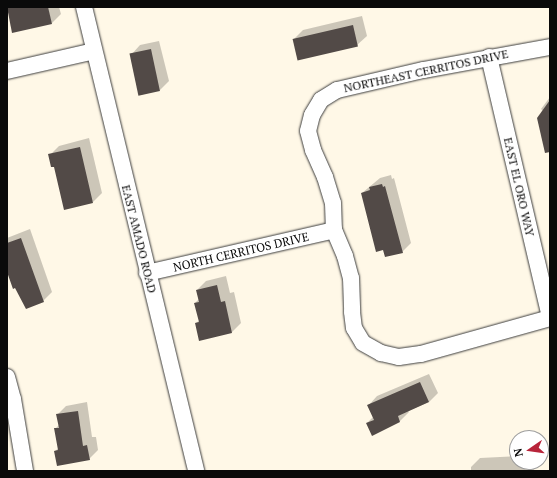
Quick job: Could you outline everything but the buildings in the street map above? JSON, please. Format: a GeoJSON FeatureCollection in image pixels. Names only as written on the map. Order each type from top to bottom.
{"type":"FeatureCollection","features":[{"type":"Feature","properties":{"kind":"street","name":"EAST AMADO ROAD"},"geometry":{"type":"LineString","coordinates":[[84,7],[196,471]]}},
{"type":"Feature","properties":{"kind":"street","name":"NORTHEAST CERRITOS DRIVE"},"geometry":{"type":"LineString","coordinates":[[334,230],[333,203],[325,177],[313,150],[308,131],[312,115],[322,100],[337,90],[489,56],[550,47]]}},
{"type":"Feature","properties":{"kind":"street"},"geometry":{"type":"LineString","coordinates":[[7,71],[94,51]]}},
{"type":"Feature","properties":{"kind":"street","name":"EAST EL ORO WAY"},"geometry":{"type":"LineString","coordinates":[[489,56],[550,318]]}},
{"type":"Feature","properties":{"kind":"street"},"geometry":{"type":"LineString","coordinates":[[334,230],[345,256],[351,278],[354,328],[363,343],[380,353],[399,357],[421,354],[550,318]]}},
{"type":"Feature","properties":{"kind":"street","name":"NORTH CERRITOS DRIVE"},"geometry":{"type":"LineString","coordinates":[[147,273],[334,230]]}},
{"type":"Feature","properties":{"kind":"street"},"geometry":{"type":"LineString","coordinates":[[7,377],[13,399],[25,471]]}}]}
